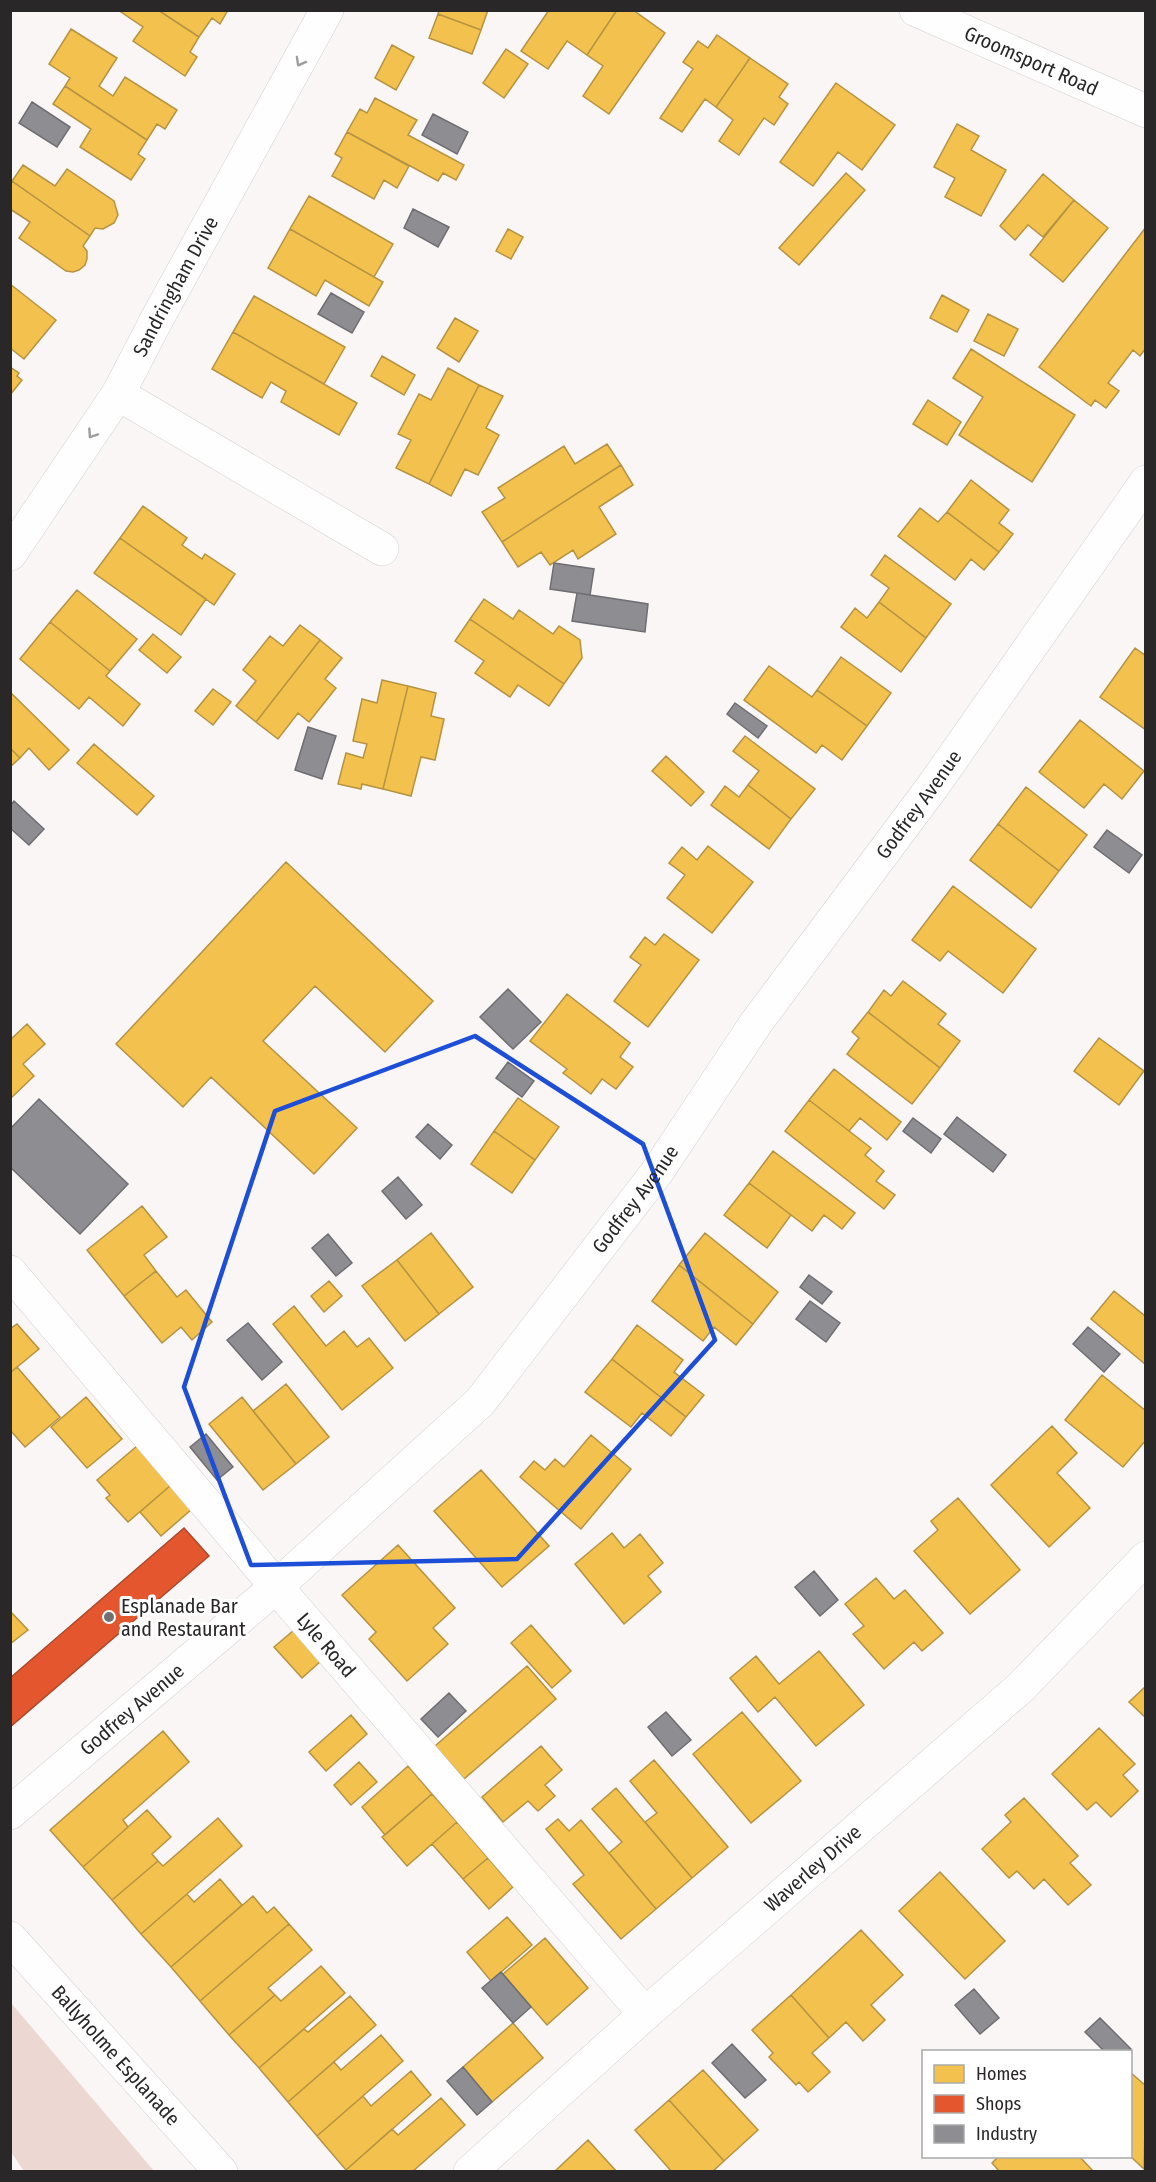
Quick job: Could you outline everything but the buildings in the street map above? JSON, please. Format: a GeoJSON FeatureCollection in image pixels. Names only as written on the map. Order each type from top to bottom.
{"type":"FeatureCollection","features":[{"type":"Feature","properties":{"kind":"street","name":"Sandringham Drive"},"geometry":{"type":"LineString","coordinates":[[10,554],[118,394],[327,10]]}},
{"type":"Feature","properties":{"kind":"street","name":"Groomsport Road"},"geometry":{"type":"LineString","coordinates":[[925,12],[1146,111]]}},
{"type":"Feature","properties":{"kind":"street"},"geometry":{"type":"LineString","coordinates":[[118,394],[382,549]]}},
{"type":"Feature","properties":{"kind":"street","name":"Godfrey Avenue"},"geometry":{"type":"LineString","coordinates":[[10,1813],[276,1586],[480,1402],[657,1172],[756,1023],[933,786],[1146,482]]}},
{"type":"Feature","properties":{"kind":"street","name":"Lyle Road"},"geometry":{"type":"LineString","coordinates":[[10,1272],[276,1586],[645,2014]]}},
{"type":"Feature","properties":{"kind":"street","name":"Waverley Drive"},"geometry":{"type":"LineString","coordinates":[[470,2172],[645,2014],[1020,1688],[1146,1557]]}},
{"type":"Feature","properties":{"kind":"street","name":"Ballyholme Esplanade"},"geometry":{"type":"LineString","coordinates":[[10,1938],[221,2172]]}},
{"type":"Feature","properties":{"kind":"highlighted area"},"geometry":{"type":"Polygon","coordinates":[[[475,1036],[643,1144],[715,1340],[517,1559],[251,1565],[184,1387],[275,1111],[475,1036]]]}},
{"type":"Feature","properties":{"kind":"shaded area"},"geometry":{"type":"Polygon","coordinates":[[[11,2003],[154,2171],[24,2171],[11,2152],[11,2003]]]}},
{"type":"Feature","properties":{"kind":"place","name":"Esplanade Bar and Restaurant"},"geometry":{"type":"Point","coordinates":[109,1617]}}]}
